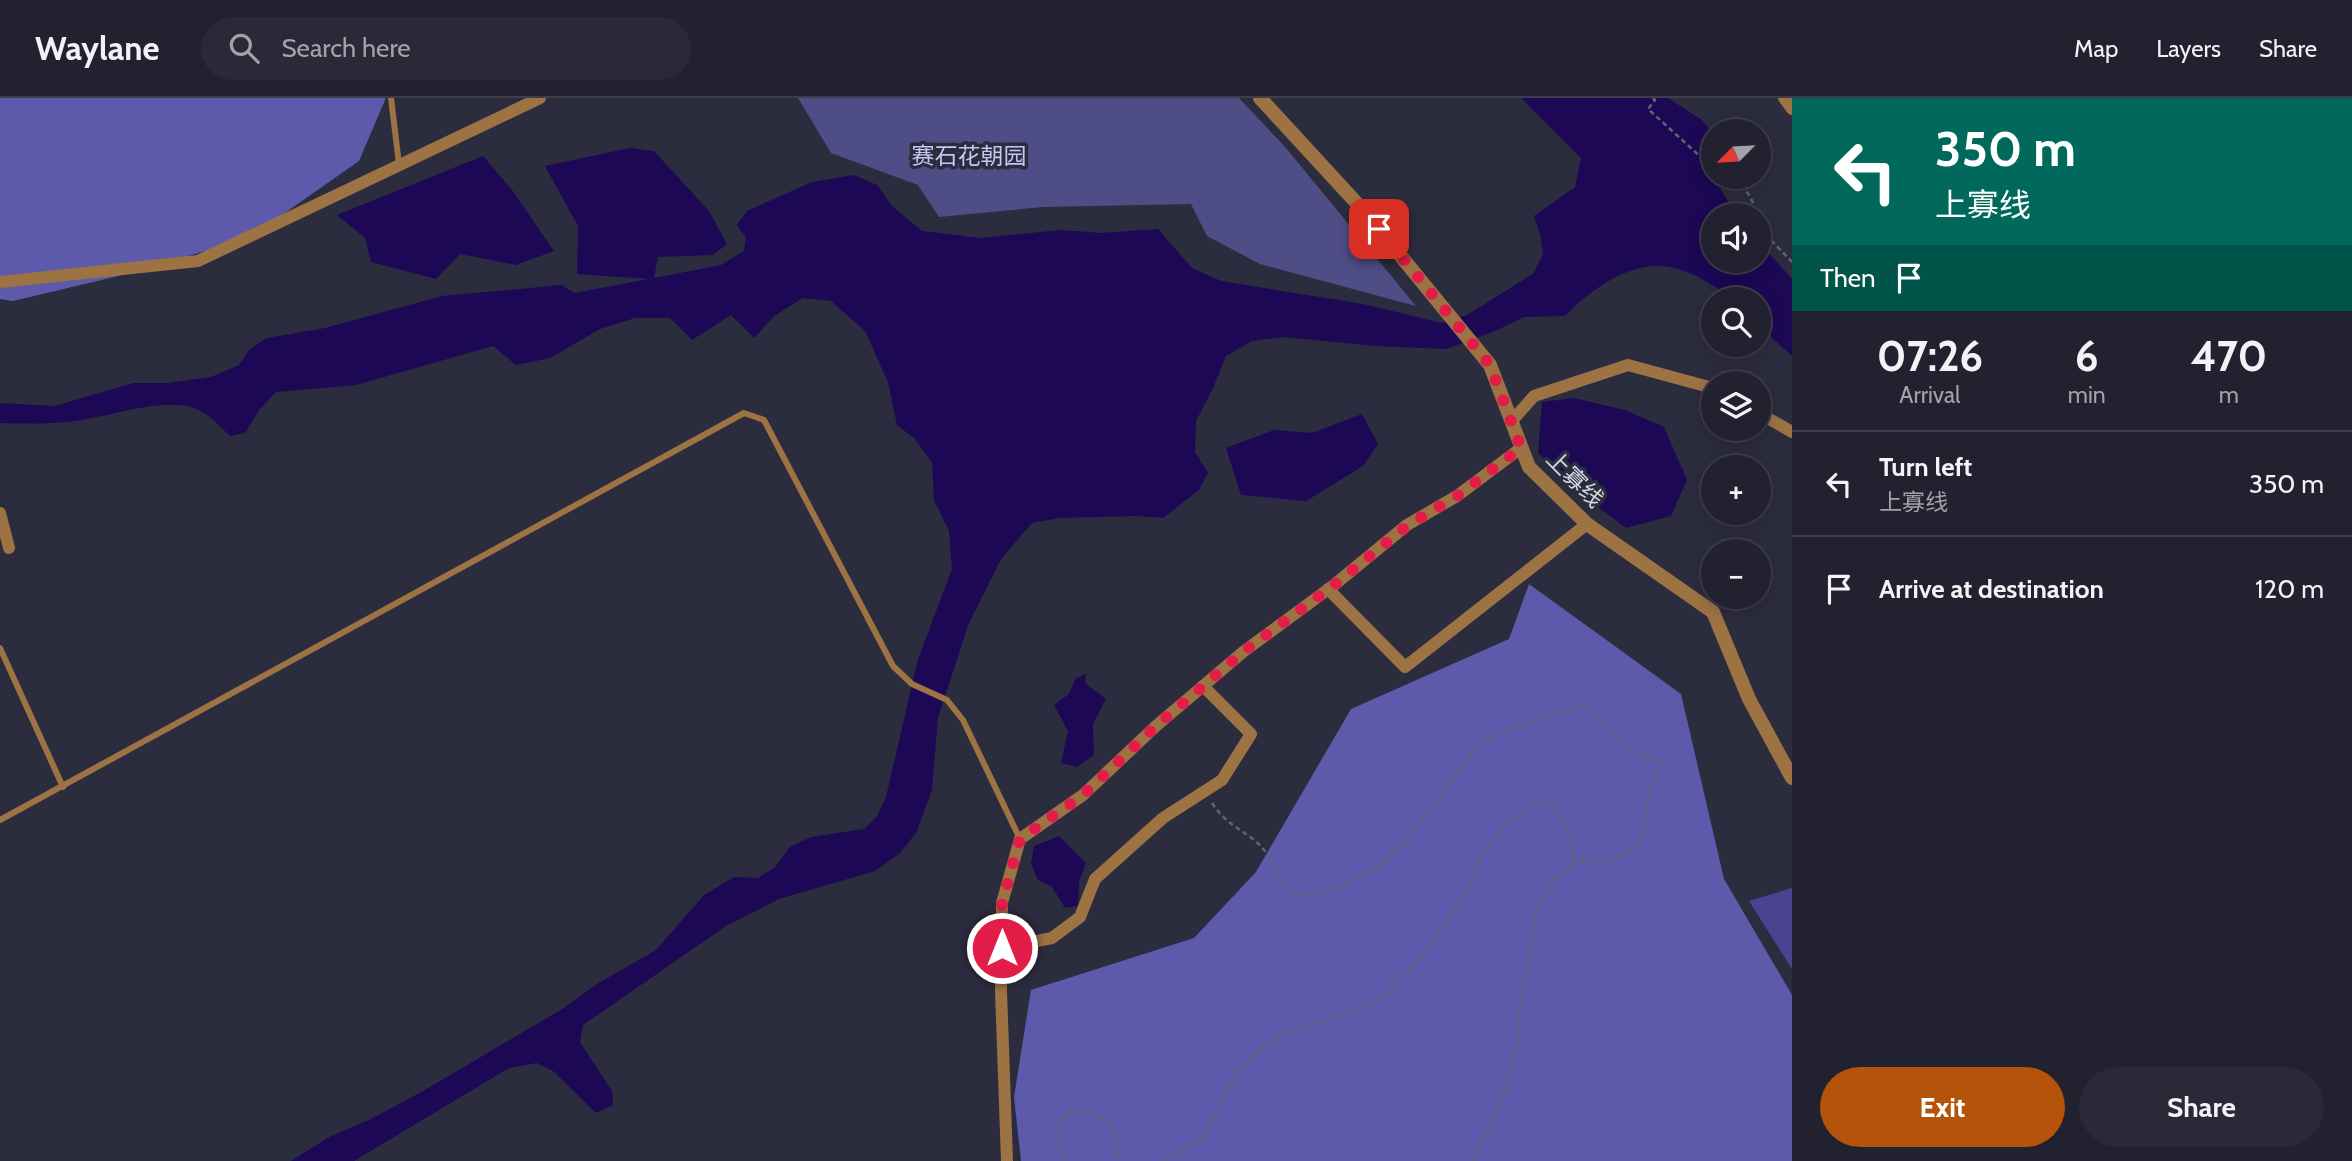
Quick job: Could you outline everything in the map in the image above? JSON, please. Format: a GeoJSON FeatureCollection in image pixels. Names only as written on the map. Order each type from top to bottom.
{"type":"FeatureCollection","features":[{"type":"Feature","properties":{"kind":"street"},"geometry":{"type":"LineString","coordinates":[[0,282],[198,261],[540,98]]}},
{"type":"Feature","properties":{"kind":"street","name":"上寡线"},"geometry":{"type":"LineString","coordinates":[[1260,98],[1363,210],[1490,365],[1528,467],[1587,524],[1713,612],[1749,699],[1792,778]]}},
{"type":"Feature","properties":{"kind":"street"},"geometry":{"type":"LineString","coordinates":[[1784,98],[1792,108]]}},
{"type":"Feature","properties":{"kind":"street"},"geometry":{"type":"LineString","coordinates":[[1511,422],[1534,396],[1628,365],[1701,385]]}},
{"type":"Feature","properties":{"kind":"street"},"geometry":{"type":"LineString","coordinates":[[1771,420],[1792,432]]}},
{"type":"Feature","properties":{"kind":"street"},"geometry":{"type":"LineString","coordinates":[[1007,1161],[1002,903],[1020,839],[1083,795],[1156,726],[1243,652],[1407,526],[1457,496],[1521,448]]}},
{"type":"Feature","properties":{"kind":"street"},"geometry":{"type":"LineString","coordinates":[[0,513],[9,548]]}},
{"type":"Feature","properties":{"kind":"street"},"geometry":{"type":"LineString","coordinates":[[1328,589],[1405,667],[1587,524]]}},
{"type":"Feature","properties":{"kind":"street"},"geometry":{"type":"LineString","coordinates":[[1002,948],[1052,938],[1080,917],[1095,879],[1163,818],[1222,780],[1251,734],[1203,686]]}},
{"type":"Feature","properties":{"kind":"lane"},"geometry":{"type":"LineString","coordinates":[[391,98],[399,164]]}},
{"type":"Feature","properties":{"kind":"lane"},"geometry":{"type":"LineString","coordinates":[[0,820],[744,413],[764,420],[893,666],[912,684],[947,700],[963,720],[1020,839]]}},
{"type":"Feature","properties":{"kind":"lane"},"geometry":{"type":"LineString","coordinates":[[0,648],[63,787]]}},
{"type":"Feature","properties":{"kind":"path"},"geometry":{"type":"LineString","coordinates":[[1653,98],[1656,100],[1648,109],[1701,156]]}},
{"type":"Feature","properties":{"kind":"path"},"geometry":{"type":"LineString","coordinates":[[1771,240],[1792,262]]}},
{"type":"Feature","properties":{"kind":"path"},"geometry":{"type":"LineString","coordinates":[[1205,791],[1223,819],[1255,840],[1275,867],[1286,890],[1300,894],[1331,890],[1379,867],[1406,841],[1473,750],[1489,739],[1545,716],[1574,709],[1586,702],[1597,720],[1613,737],[1661,763],[1646,801],[1644,834],[1636,845],[1620,856],[1599,863],[1574,861]]}},
{"type":"Feature","properties":{"kind":"path"},"geometry":{"type":"LineString","coordinates":[[1163,1161],[1206,1133],[1239,1069],[1252,1056],[1286,1033],[1364,1009],[1384,995],[1416,963],[1445,923],[1465,894],[1482,855],[1517,814],[1537,801],[1548,802],[1560,814],[1574,851],[1574,861],[1555,880],[1536,911],[1519,1012],[1518,1040],[1506,1090],[1474,1161]]}},
{"type":"Feature","properties":{"kind":"path"},"geometry":{"type":"LineString","coordinates":[[1064,1161],[1059,1125],[1066,1112],[1081,1109],[1098,1113],[1112,1127],[1117,1137],[1118,1161]]}},
{"type":"Feature","properties":{"kind":"green space","name":"赛石花朝园"},"geometry":{"type":"Polygon","coordinates":[[[798,98],[1239,98],[1286,148],[1416,306],[1260,264],[1207,236],[1191,204],[1043,207],[939,217],[918,185],[831,153],[798,98]]]}},
{"type":"Feature","properties":{"kind":"shaded area"},"geometry":{"type":"Polygon","coordinates":[[[0,98],[385,100],[359,161],[249,238],[131,273],[13,301],[0,299],[0,98]]]}},
{"type":"Feature","properties":{"kind":"shaded area"},"geometry":{"type":"Polygon","coordinates":[[[1521,98],[1668,98],[1701,119],[1701,189],[1721,189],[1729,203],[1701,203],[1701,273],[1771,273],[1771,255],[1792,279],[1792,356],[1771,337],[1771,287],[1715,287],[1684,271],[1651,266],[1635,269],[1604,284],[1565,316],[1524,317],[1493,332],[1446,349],[1376,346],[1284,337],[1252,341],[1226,356],[1196,421],[1195,452],[1208,473],[1199,490],[1163,518],[1059,518],[1032,523],[1001,559],[969,623],[938,717],[932,790],[916,833],[900,853],[875,871],[779,899],[726,926],[583,1025],[580,1042],[612,1091],[613,1105],[596,1113],[553,1071],[537,1063],[509,1068],[354,1161],[291,1161],[331,1136],[371,1119],[423,1091],[656,950],[704,895],[734,877],[758,878],[775,867],[790,847],[811,837],[864,829],[877,816],[886,797],[918,659],[952,569],[949,531],[934,500],[932,463],[914,438],[897,425],[888,382],[865,331],[831,301],[803,298],[774,316],[754,338],[731,315],[692,340],[670,318],[635,318],[600,329],[550,358],[516,365],[493,346],[356,385],[276,392],[259,410],[245,433],[230,436],[206,414],[183,406],[153,406],[75,421],[18,424],[0,423],[0,403],[55,406],[133,383],[168,383],[211,377],[239,365],[250,349],[267,338],[325,328],[442,296],[562,285],[574,293],[649,279],[577,274],[578,226],[545,166],[630,148],[654,151],[709,211],[727,244],[713,255],[658,257],[654,278],[721,265],[744,251],[746,238],[737,225],[747,211],[812,182],[854,175],[877,185],[892,206],[922,231],[980,238],[1061,230],[1101,233],[1158,229],[1192,268],[1221,281],[1363,304],[1442,323],[1467,315],[1533,274],[1543,254],[1534,216],[1575,187],[1581,158],[1521,98]]]}},
{"type":"Feature","properties":{"kind":"shaded area"},"geometry":{"type":"Polygon","coordinates":[[[483,156],[512,190],[554,251],[516,265],[460,254],[436,279],[371,262],[365,238],[337,215],[483,156]]]}},
{"type":"Feature","properties":{"kind":"shaded area"},"geometry":{"type":"Polygon","coordinates":[[[1574,398],[1625,410],[1664,427],[1687,480],[1671,516],[1626,528],[1570,486],[1538,453],[1542,402],[1574,398]]]}},
{"type":"Feature","properties":{"kind":"shaded area"},"geometry":{"type":"Polygon","coordinates":[[[1362,414],[1378,444],[1363,466],[1306,501],[1241,495],[1226,448],[1274,430],[1312,433],[1362,414]]]}},
{"type":"Feature","properties":{"kind":"shaded area"},"geometry":{"type":"Polygon","coordinates":[[[1529,584],[1681,694],[1724,879],[1792,995],[1792,1161],[1021,1161],[1014,1097],[1031,990],[1194,938],[1256,872],[1351,709],[1509,639],[1529,584]]]}},
{"type":"Feature","properties":{"kind":"shaded area"},"geometry":{"type":"Polygon","coordinates":[[[1086,674],[1085,683],[1106,699],[1093,724],[1094,755],[1077,767],[1061,763],[1068,731],[1054,705],[1069,694],[1076,678],[1086,674]]]}},
{"type":"Feature","properties":{"kind":"shaded area"},"geometry":{"type":"Polygon","coordinates":[[[1059,836],[1086,863],[1079,882],[1078,906],[1065,908],[1052,887],[1038,880],[1031,864],[1034,846],[1059,836]]]}},
{"type":"Feature","properties":{"kind":"building"},"geometry":{"type":"Polygon","coordinates":[[[1792,888],[1792,969],[1749,901],[1792,888]]]}},
{"type":"Feature","properties":{"kind":"route"},"geometry":{"type":"LineString","coordinates":[[1002,948],[1002,903],[1020,839],[1083,795],[1156,726],[1243,652],[1334,585],[1407,526],[1457,496],[1521,448],[1490,365],[1379,229]]}}]}
